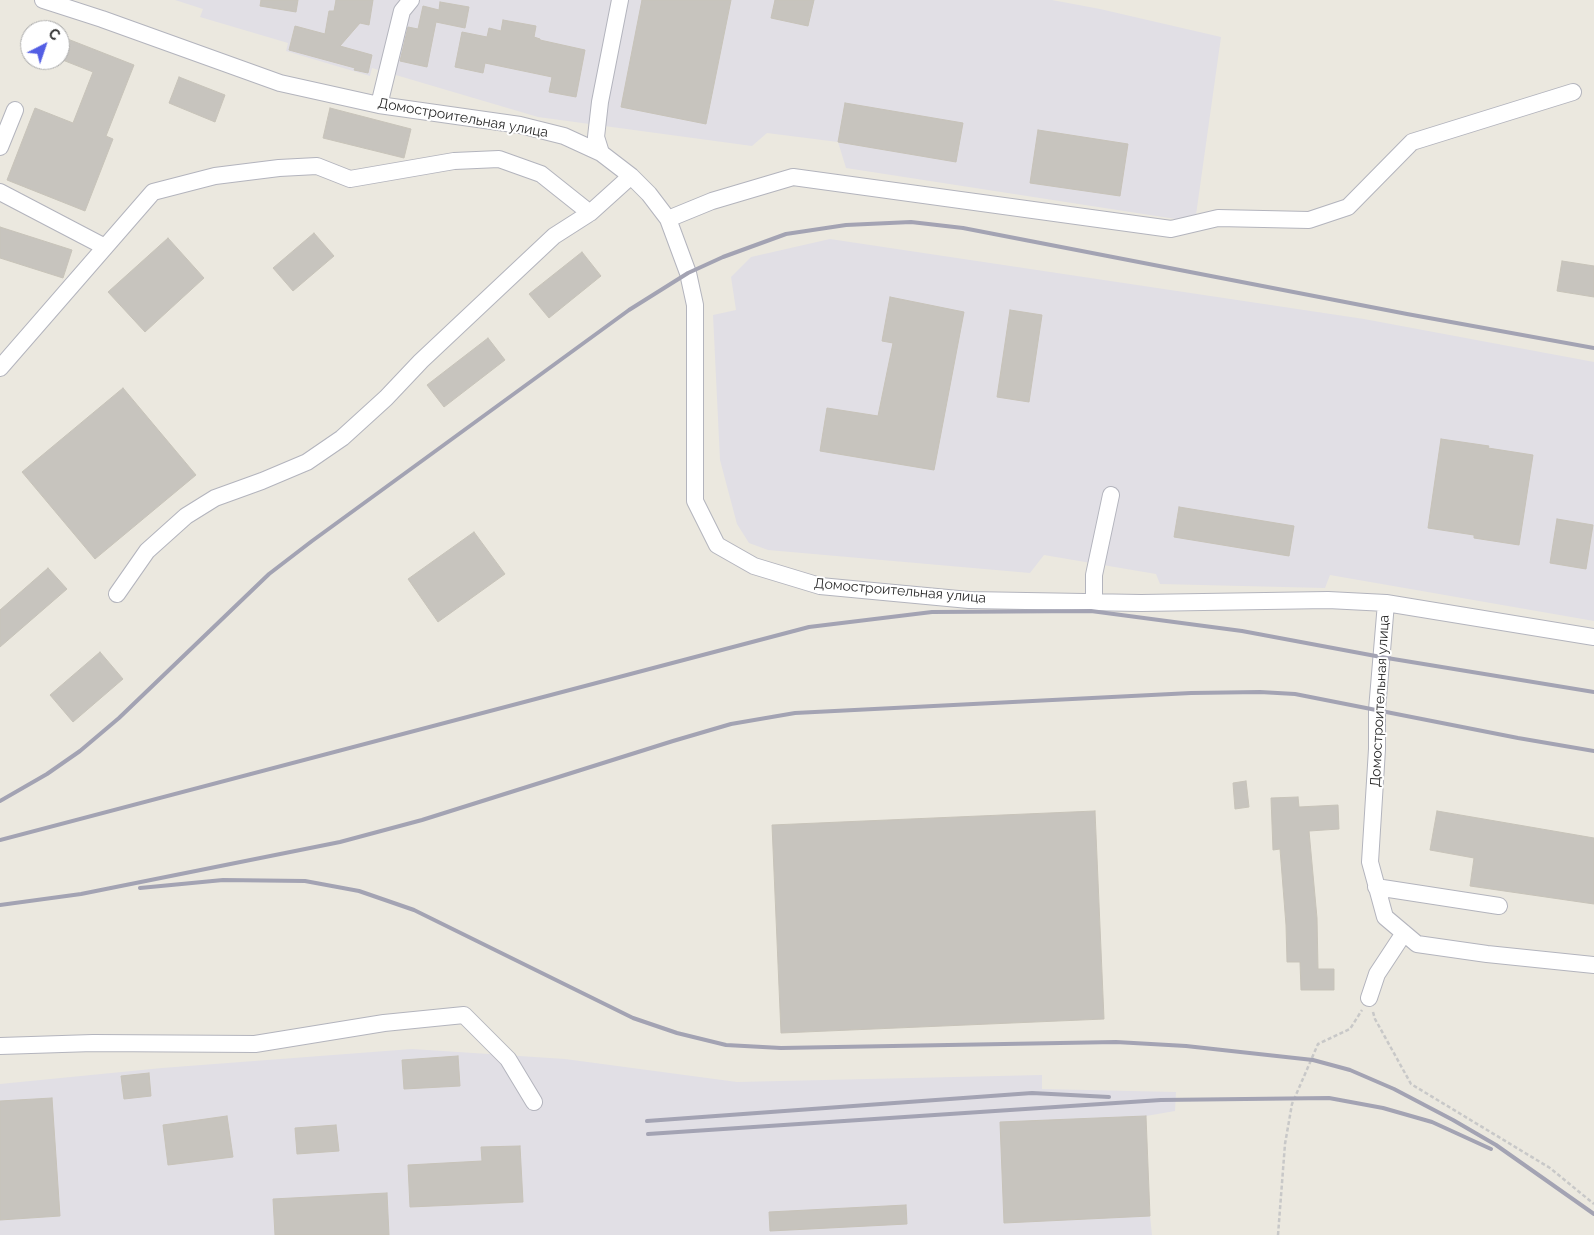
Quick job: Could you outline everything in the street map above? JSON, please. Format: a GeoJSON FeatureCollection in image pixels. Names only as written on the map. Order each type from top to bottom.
{"type":"FeatureCollection","features":[{"type":"Feature","properties":{"kind":"street","name":"Домостроительная улица"},"geometry":{"type":"LineString","coordinates":[[43,0],[102,19],[280,83],[380,105],[520,125],[564,136],[601,153],[631,176],[649,194],[668,220],[688,273],[695,304],[695,501],[717,546],[754,566],[820,586],[969,600],[1141,603],[1328,600],[1386,603],[1377,710],[1377,749],[1370,862],[1385,917],[1417,944],[1594,966]]}},
{"type":"Feature","properties":{"kind":"street"},"geometry":{"type":"LineString","coordinates":[[380,105],[402,11],[411,0]]}},
{"type":"Feature","properties":{"kind":"street"},"geometry":{"type":"LineString","coordinates":[[601,153],[596,137],[600,102],[620,0]]}},
{"type":"Feature","properties":{"kind":"street"},"geometry":{"type":"LineString","coordinates":[[668,220],[712,201],[793,177],[1170,229],[1218,218],[1309,220],[1348,207],[1412,142],[1573,92]]}},
{"type":"Feature","properties":{"kind":"street"},"geometry":{"type":"LineString","coordinates":[[0,147],[15,110]]}},
{"type":"Feature","properties":{"kind":"street"},"geometry":{"type":"LineString","coordinates":[[0,368],[153,192],[215,176],[278,168],[317,166],[350,179],[454,160],[499,158],[541,174],[590,213]]}},
{"type":"Feature","properties":{"kind":"street"},"geometry":{"type":"LineString","coordinates":[[117,594],[147,551],[186,516],[215,498],[308,462],[342,438],[554,236],[590,213],[631,176]]}},
{"type":"Feature","properties":{"kind":"street"},"geometry":{"type":"LineString","coordinates":[[0,192],[105,247]]}},
{"type":"Feature","properties":{"kind":"street"},"geometry":{"type":"LineString","coordinates":[[1094,602],[1094,575],[1111,495]]}},
{"type":"Feature","properties":{"kind":"street"},"geometry":{"type":"LineString","coordinates":[[1386,603],[1594,637]]}},
{"type":"Feature","properties":{"kind":"street"},"geometry":{"type":"LineString","coordinates":[[1376,888],[1499,906]]}},
{"type":"Feature","properties":{"kind":"street"},"geometry":{"type":"LineString","coordinates":[[1369,998],[1377,974],[1404,933]]}},
{"type":"Feature","properties":{"kind":"street"},"geometry":{"type":"LineString","coordinates":[[0,1046],[93,1042],[255,1044],[384,1023],[464,1016],[508,1059],[534,1102]]}},
{"type":"Feature","properties":{"kind":"path"},"geometry":{"type":"LineString","coordinates":[[1369,998],[1374,1019],[1411,1084],[1550,1168],[1594,1204]]}},
{"type":"Feature","properties":{"kind":"path"},"geometry":{"type":"LineString","coordinates":[[1278,1235],[1285,1144],[1292,1104],[1318,1044],[1350,1029],[1369,998]]}},
{"type":"Feature","properties":{"kind":"shaded area"},"geometry":{"type":"Polygon","coordinates":[[[175,0],[1052,0],[1221,37],[1195,222],[846,168],[838,142],[767,133],[752,146],[538,117],[372,68],[370,76],[286,51],[288,43],[200,17],[203,9],[175,0]]]}},
{"type":"Feature","properties":{"kind":"shaded area"},"geometry":{"type":"Polygon","coordinates":[[[830,239],[1364,319],[1594,362],[1594,621],[1330,575],[1325,588],[1160,584],[1156,574],[1044,555],[1030,573],[768,550],[749,543],[737,524],[720,460],[713,315],[736,310],[731,277],[751,257],[830,239]]]}},
{"type":"Feature","properties":{"kind":"shaded area"},"geometry":{"type":"Polygon","coordinates":[[[412,1049],[565,1059],[737,1082],[1042,1075],[1042,1089],[1176,1092],[1175,1111],[1146,1116],[1152,1235],[0,1235],[0,1084],[162,1068],[412,1049]]]}},
{"type":"Feature","properties":{"kind":"building"},"geometry":{"type":"Polygon","coordinates":[[[261,0],[298,0],[296,12],[260,6],[261,0]]]}},
{"type":"Feature","properties":{"kind":"building"},"geometry":{"type":"Polygon","coordinates":[[[336,0],[373,0],[369,25],[360,23],[340,46],[372,55],[368,73],[289,50],[295,26],[325,34],[329,11],[334,11],[336,0]]]}},
{"type":"Feature","properties":{"kind":"building"},"geometry":{"type":"Polygon","coordinates":[[[642,0],[731,0],[706,124],[621,107],[642,0]]]}},
{"type":"Feature","properties":{"kind":"building"},"geometry":{"type":"Polygon","coordinates":[[[775,0],[814,0],[808,26],[771,18],[775,0]]]}},
{"type":"Feature","properties":{"kind":"building"},"geometry":{"type":"Polygon","coordinates":[[[440,2],[469,7],[465,28],[436,22],[427,67],[400,61],[408,27],[418,29],[423,6],[439,10],[440,2]]]}},
{"type":"Feature","properties":{"kind":"building"},"geometry":{"type":"Polygon","coordinates":[[[503,20],[536,26],[534,37],[540,40],[585,50],[576,97],[549,92],[552,77],[485,63],[483,73],[455,67],[462,32],[487,37],[489,28],[501,31],[503,20]]]}},
{"type":"Feature","properties":{"kind":"building"},"geometry":{"type":"Polygon","coordinates":[[[70,40],[134,65],[106,136],[113,139],[85,211],[7,180],[35,108],[73,123],[93,72],[70,63],[70,40]]]}},
{"type":"Feature","properties":{"kind":"building"},"geometry":{"type":"Polygon","coordinates":[[[179,77],[225,95],[215,122],[169,103],[179,77]]]}},
{"type":"Feature","properties":{"kind":"building"},"geometry":{"type":"Polygon","coordinates":[[[845,103],[963,123],[956,162],[838,142],[845,103]]]}},
{"type":"Feature","properties":{"kind":"building"},"geometry":{"type":"Polygon","coordinates":[[[330,108],[411,129],[404,158],[323,138],[330,108]]]}},
{"type":"Feature","properties":{"kind":"building"},"geometry":{"type":"Polygon","coordinates":[[[1038,130],[1128,144],[1120,196],[1030,183],[1038,130]]]}},
{"type":"Feature","properties":{"kind":"building"},"geometry":{"type":"Polygon","coordinates":[[[0,227],[72,250],[63,278],[0,258],[0,227]]]}},
{"type":"Feature","properties":{"kind":"building"},"geometry":{"type":"Polygon","coordinates":[[[314,233],[334,256],[293,291],[273,268],[314,233]]]}},
{"type":"Feature","properties":{"kind":"building"},"geometry":{"type":"Polygon","coordinates":[[[168,238],[204,278],[145,332],[108,292],[168,238]]]}},
{"type":"Feature","properties":{"kind":"building"},"geometry":{"type":"Polygon","coordinates":[[[582,252],[601,276],[549,318],[529,294],[582,252]]]}},
{"type":"Feature","properties":{"kind":"building"},"geometry":{"type":"Polygon","coordinates":[[[1562,261],[1594,266],[1594,297],[1557,291],[1562,261]]]}},
{"type":"Feature","properties":{"kind":"building"},"geometry":{"type":"Polygon","coordinates":[[[890,297],[964,312],[934,470],[820,451],[827,408],[878,416],[893,343],[882,341],[890,297]]]}},
{"type":"Feature","properties":{"kind":"building"},"geometry":{"type":"Polygon","coordinates":[[[1010,310],[1042,315],[1029,402],[997,397],[1010,310]]]}},
{"type":"Feature","properties":{"kind":"building"},"geometry":{"type":"Polygon","coordinates":[[[488,338],[505,360],[444,407],[427,385],[488,338]]]}},
{"type":"Feature","properties":{"kind":"building"},"geometry":{"type":"Polygon","coordinates":[[[123,388],[196,475],[95,559],[22,472],[123,388]]]}},
{"type":"Feature","properties":{"kind":"building"},"geometry":{"type":"Polygon","coordinates":[[[1441,439],[1533,455],[1519,545],[1474,538],[1474,535],[1428,528],[1441,439]]]}},
{"type":"Feature","properties":{"kind":"building"},"geometry":{"type":"Polygon","coordinates":[[[1179,507],[1294,526],[1289,556],[1174,537],[1179,507]]]}},
{"type":"Feature","properties":{"kind":"building"},"geometry":{"type":"Polygon","coordinates":[[[1557,519],[1593,525],[1586,569],[1550,563],[1557,519]]]}},
{"type":"Feature","properties":{"kind":"building"},"geometry":{"type":"Polygon","coordinates":[[[474,532],[505,574],[438,622],[408,579],[474,532]]]}},
{"type":"Feature","properties":{"kind":"building"},"geometry":{"type":"Polygon","coordinates":[[[48,568],[67,589],[0,647],[0,610],[48,568]]]}},
{"type":"Feature","properties":{"kind":"building"},"geometry":{"type":"Polygon","coordinates":[[[100,652],[123,679],[73,722],[50,695],[100,652]]]}},
{"type":"Feature","properties":{"kind":"building"},"geometry":{"type":"Polygon","coordinates":[[[1246,781],[1249,807],[1235,809],[1233,783],[1246,781]]]}},
{"type":"Feature","properties":{"kind":"building"},"geometry":{"type":"Polygon","coordinates":[[[1298,797],[1299,807],[1338,805],[1339,829],[1309,831],[1317,918],[1318,969],[1334,969],[1334,990],[1301,990],[1300,962],[1287,962],[1280,849],[1273,850],[1271,798],[1298,797]]]}},
{"type":"Feature","properties":{"kind":"building"},"geometry":{"type":"Polygon","coordinates":[[[1095,811],[1104,1019],[781,1033],[772,825],[1095,811]]]}},
{"type":"Feature","properties":{"kind":"building"},"geometry":{"type":"Polygon","coordinates":[[[1437,811],[1594,838],[1594,904],[1470,886],[1474,858],[1430,850],[1437,811]]]}},
{"type":"Feature","properties":{"kind":"building"},"geometry":{"type":"Polygon","coordinates":[[[458,1056],[460,1086],[404,1089],[402,1060],[458,1056]]]}},
{"type":"Feature","properties":{"kind":"building"},"geometry":{"type":"Polygon","coordinates":[[[149,1073],[151,1096],[124,1099],[121,1076],[149,1073]]]}},
{"type":"Feature","properties":{"kind":"building"},"geometry":{"type":"Polygon","coordinates":[[[52,1098],[60,1216],[0,1220],[0,1101],[52,1098]]]}},
{"type":"Feature","properties":{"kind":"building"},"geometry":{"type":"Polygon","coordinates":[[[227,1116],[233,1157],[168,1165],[163,1125],[227,1116]]]}},
{"type":"Feature","properties":{"kind":"building"},"geometry":{"type":"Polygon","coordinates":[[[1146,1116],[1150,1216],[1004,1223],[1000,1122],[1146,1116]]]}},
{"type":"Feature","properties":{"kind":"building"},"geometry":{"type":"Polygon","coordinates":[[[336,1125],[339,1151],[297,1154],[295,1128],[336,1125]]]}},
{"type":"Feature","properties":{"kind":"building"},"geometry":{"type":"Polygon","coordinates":[[[520,1146],[523,1202],[410,1207],[408,1165],[482,1161],[481,1147],[520,1146]]]}},
{"type":"Feature","properties":{"kind":"building"},"geometry":{"type":"Polygon","coordinates":[[[387,1193],[389,1235],[275,1235],[273,1199],[387,1193]]]}},
{"type":"Feature","properties":{"kind":"building"},"geometry":{"type":"Polygon","coordinates":[[[906,1205],[907,1224],[770,1231],[769,1212],[906,1205]]]}},
{"type":"Feature","properties":{"kind":"railway"},"geometry":{"type":"LineString","coordinates":[[0,801],[47,774],[80,751],[119,718],[269,574],[629,310],[688,273],[723,257],[786,234],[846,225],[911,222],[963,228],[1407,314],[1594,348]]}},
{"type":"Feature","properties":{"kind":"railway"},"geometry":{"type":"LineString","coordinates":[[0,840],[809,627],[932,612],[1091,611],[1242,631],[1381,657],[1594,692]]}},
{"type":"Feature","properties":{"kind":"railway"},"geometry":{"type":"LineString","coordinates":[[0,905],[81,894],[340,842],[422,820],[731,724],[795,713],[1191,693],[1260,692],[1295,694],[1594,751]]}},
{"type":"Feature","properties":{"kind":"railway"},"geometry":{"type":"LineString","coordinates":[[140,888],[223,880],[305,881],[359,891],[414,910],[633,1018],[677,1033],[726,1045],[781,1048],[1116,1042],[1186,1046],[1313,1060],[1350,1070],[1394,1089],[1453,1120],[1496,1145],[1594,1214]]}},
{"type":"Feature","properties":{"kind":"railway"},"geometry":{"type":"LineString","coordinates":[[647,1121],[1032,1093],[1109,1097]]}},
{"type":"Feature","properties":{"kind":"railway"},"geometry":{"type":"LineString","coordinates":[[648,1134],[1161,1100],[1329,1098],[1383,1108],[1432,1122],[1491,1149]]}}]}
